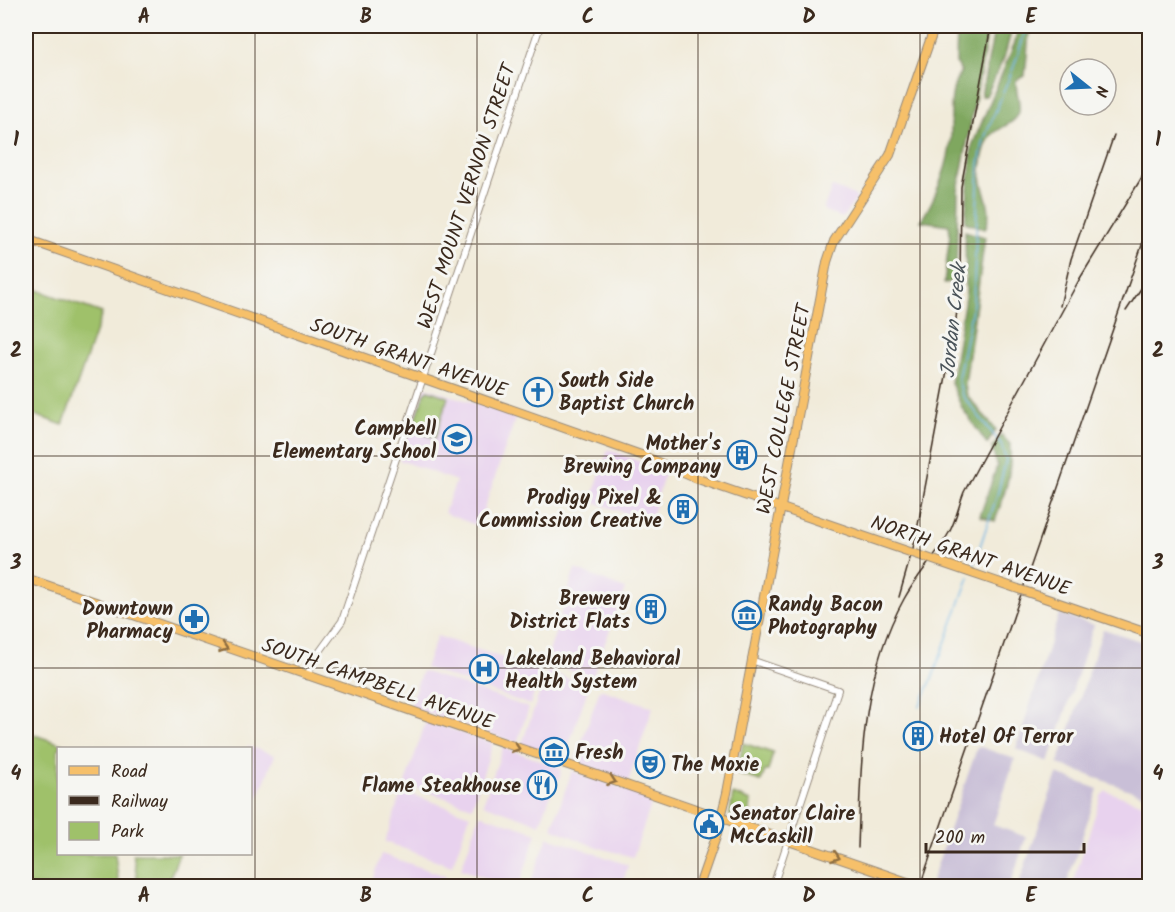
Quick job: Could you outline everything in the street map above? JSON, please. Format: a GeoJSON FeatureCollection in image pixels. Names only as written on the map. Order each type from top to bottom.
{"type":"FeatureCollection","features":[{"type":"Feature","properties":{"kind":"main road","name":"WEST COLLEGE STREET"},"geometry":{"type":"LineString","coordinates":[[699,886],[721,819],[827,262],[834,241],[890,155],[935,26]]}},
{"type":"Feature","properties":{"kind":"main road","name":"SOUTH GRANT AVENUE"},"geometry":{"type":"LineString","coordinates":[[26,240],[644,456],[695,478],[780,508]]}},
{"type":"Feature","properties":{"kind":"main road","name":"NORTH GRANT AVENUE"},"geometry":{"type":"LineString","coordinates":[[780,508],[1149,634]]}},
{"type":"Feature","properties":{"kind":"main road","name":"SOUTH CAMPBELL AVENUE"},"geometry":{"type":"LineString","coordinates":[[26,578],[920,886]]}},
{"type":"Feature","properties":{"kind":"street","name":"WEST MOUNT VERNON STREET"},"geometry":{"type":"LineString","coordinates":[[307,676],[315,658],[342,621],[540,26]]}},
{"type":"Feature","properties":{"kind":"street"},"geometry":{"type":"LineString","coordinates":[[751,660],[838,690],[773,886]]}},
{"type":"Feature","properties":{"kind":"shaded area"},"geometry":{"type":"Polygon","coordinates":[[[832,187],[854,195],[857,199],[842,218],[823,210],[832,187]]]}},
{"type":"Feature","properties":{"kind":"shaded area","name":"Campbell Elementary School"},"geometry":{"type":"Polygon","coordinates":[[[425,387],[516,417],[478,526],[444,513],[456,481],[399,460],[425,387]]]}},
{"type":"Feature","properties":{"kind":"shaded area"},"geometry":{"type":"Polygon","coordinates":[[[608,449],[665,472],[650,522],[591,501],[608,449]]]}},
{"type":"Feature","properties":{"kind":"shaded area"},"geometry":{"type":"Polygon","coordinates":[[[575,569],[625,589],[592,678],[546,662],[575,569]]]}},
{"type":"Feature","properties":{"kind":"shaded area"},"geometry":{"type":"Polygon","coordinates":[[[1059,614],[1094,625],[1049,762],[1016,749],[1059,614]]]}},
{"type":"Feature","properties":{"kind":"shaded area"},"geometry":{"type":"Polygon","coordinates":[[[1103,629],[1149,644],[1149,797],[1058,764],[1103,629]]]}},
{"type":"Feature","properties":{"kind":"shaded area","name":"Lakeland Behavioral Health System"},"geometry":{"type":"Polygon","coordinates":[[[437,636],[542,671],[530,705],[425,668],[437,636]]]}},
{"type":"Feature","properties":{"kind":"shaded area"},"geometry":{"type":"Polygon","coordinates":[[[422,671],[529,708],[517,743],[409,707],[422,671]]]}},
{"type":"Feature","properties":{"kind":"shaded area"},"geometry":{"type":"Polygon","coordinates":[[[547,671],[589,686],[563,761],[521,746],[547,671]]]}},
{"type":"Feature","properties":{"kind":"shaded area"},"geometry":{"type":"Polygon","coordinates":[[[600,689],[653,707],[628,782],[574,764],[600,689]]]}},
{"type":"Feature","properties":{"kind":"shaded area"},"geometry":{"type":"Polygon","coordinates":[[[426,721],[493,743],[472,807],[405,784],[426,721]]]}},
{"type":"Feature","properties":{"kind":"shaded area"},"geometry":{"type":"Polygon","coordinates":[[[252,747],[275,755],[257,800],[252,798],[252,747]]]}},
{"type":"Feature","properties":{"kind":"shaded area"},"geometry":{"type":"Polygon","coordinates":[[[503,747],[561,768],[560,778],[555,783],[540,824],[483,804],[503,747]]]}},
{"type":"Feature","properties":{"kind":"shaded area"},"geometry":{"type":"Polygon","coordinates":[[[981,747],[1015,759],[993,825],[1026,837],[1010,886],[932,886],[931,883],[977,748],[981,747]]]}},
{"type":"Feature","properties":{"kind":"shaded area"},"geometry":{"type":"Polygon","coordinates":[[[572,771],[650,798],[651,805],[633,857],[593,846],[552,828],[572,771]]]}},
{"type":"Feature","properties":{"kind":"shaded area"},"geometry":{"type":"Polygon","coordinates":[[[1057,774],[1098,789],[1066,886],[1018,886],[1057,774]]]}},
{"type":"Feature","properties":{"kind":"shaded area"},"geometry":{"type":"Polygon","coordinates":[[[402,791],[470,815],[452,866],[385,842],[402,791]]]}},
{"type":"Feature","properties":{"kind":"shaded area"},"geometry":{"type":"Polygon","coordinates":[[[1106,791],[1149,806],[1149,886],[1072,886],[1101,796],[1106,791]]]}},
{"type":"Feature","properties":{"kind":"shaded area"},"geometry":{"type":"Polygon","coordinates":[[[480,814],[537,833],[519,886],[508,886],[461,869],[480,814]]]}},
{"type":"Feature","properties":{"kind":"shaded area"},"geometry":{"type":"Polygon","coordinates":[[[548,837],[628,865],[622,886],[529,886],[548,837]]]}},
{"type":"Feature","properties":{"kind":"shaded area"},"geometry":{"type":"Polygon","coordinates":[[[381,854],[446,876],[445,886],[370,886],[381,854]]]}},
{"type":"Feature","properties":{"kind":"green space"},"geometry":{"type":"Polygon","coordinates":[[[957,26],[989,26],[958,191],[956,281],[944,283],[949,225],[921,221],[939,186],[950,147],[953,90],[961,71],[956,64],[957,26]]]}},
{"type":"Feature","properties":{"kind":"green space"},"geometry":{"type":"Polygon","coordinates":[[[995,26],[1013,26],[1004,58],[986,96],[981,96],[995,26]]]}},
{"type":"Feature","properties":{"kind":"green space"},"geometry":{"type":"Polygon","coordinates":[[[1018,26],[1035,26],[1029,34],[1025,76],[1016,80],[1019,112],[1014,120],[991,136],[984,152],[981,172],[989,211],[985,229],[965,222],[972,146],[1015,42],[1018,26]]]}},
{"type":"Feature","properties":{"kind":"green space"},"geometry":{"type":"Polygon","coordinates":[[[965,231],[985,237],[965,385],[967,395],[996,430],[987,444],[962,408],[951,383],[966,291],[965,231]]]}},
{"type":"Feature","properties":{"kind":"green space"},"geometry":{"type":"Polygon","coordinates":[[[26,286],[102,313],[63,425],[26,412],[26,286]]]}},
{"type":"Feature","properties":{"kind":"green space"},"geometry":{"type":"Polygon","coordinates":[[[428,390],[448,397],[435,438],[412,430],[428,390]]]}},
{"type":"Feature","properties":{"kind":"green space"},"geometry":{"type":"Polygon","coordinates":[[[1001,435],[1010,444],[1010,465],[1005,492],[995,521],[980,516],[997,466],[992,448],[1001,435]]]}},
{"type":"Feature","properties":{"kind":"green space"},"geometry":{"type":"Polygon","coordinates":[[[26,732],[70,747],[57,747],[57,855],[115,855],[119,886],[26,886],[26,732]]]}},
{"type":"Feature","properties":{"kind":"green space"},"geometry":{"type":"Polygon","coordinates":[[[743,743],[773,753],[768,771],[765,771],[761,781],[737,774],[743,743]]]}},
{"type":"Feature","properties":{"kind":"green space"},"geometry":{"type":"Polygon","coordinates":[[[733,794],[751,801],[749,822],[730,815],[733,794]]]}},
{"type":"Feature","properties":{"kind":"green space"},"geometry":{"type":"Polygon","coordinates":[[[133,855],[179,855],[167,886],[149,886],[138,882],[133,855]]]}},
{"type":"Feature","properties":{"kind":"waterway","name":"Jordan Creek"},"geometry":{"type":"LineString","coordinates":[[972,570],[997,496],[1006,460],[1001,444],[962,395],[958,378],[973,304],[979,164],[984,139],[1014,66],[1027,26]]}},
{"type":"Feature","properties":{"kind":"waterway","name":"Jordan Creek"},"geometry":{"type":"LineString","coordinates":[[919,707],[932,679],[969,577]]}},
{"type":"Feature","properties":{"kind":"waterway","name":"Jordan Creek"},"geometry":{"type":"LineString","coordinates":[[908,741],[912,725]]}},
{"type":"Feature","properties":{"kind":"railway"},"geometry":{"type":"LineString","coordinates":[[899,597],[915,541],[955,328],[960,282],[961,187],[991,26]]}},
{"type":"Feature","properties":{"kind":"railway"},"geometry":{"type":"LineString","coordinates":[[1060,306],[1071,259],[1114,135]]}},
{"type":"Feature","properties":{"kind":"railway"},"geometry":{"type":"LineString","coordinates":[[858,848],[860,784],[866,720],[879,658],[890,628],[909,590],[950,531],[964,492],[1079,280],[1150,164]]}},
{"type":"Feature","properties":{"kind":"railway"},"geometry":{"type":"LineString","coordinates":[[920,886],[1150,222]]}},
{"type":"Feature","properties":{"kind":"railway"},"geometry":{"type":"LineString","coordinates":[[1126,311],[1150,275]]}},
{"type":"Feature","properties":{"kind":"place","name":"South Side Baptist Church"},"geometry":{"type":"Point","coordinates":[538,392]}},
{"type":"Feature","properties":{"kind":"place","name":"Campbell Elementary School"},"geometry":{"type":"Point","coordinates":[457,439]}},
{"type":"Feature","properties":{"kind":"place","name":"Mother's Brewing Company"},"geometry":{"type":"Point","coordinates":[742,455]}},
{"type":"Feature","properties":{"kind":"place","name":"Prodigy Pixel & Commission Creative"},"geometry":{"type":"Point","coordinates":[683,509]}},
{"type":"Feature","properties":{"kind":"place","name":"Brewery District Flats"},"geometry":{"type":"Point","coordinates":[651,609]}},
{"type":"Feature","properties":{"kind":"place","name":"Randy Bacon Photography"},"geometry":{"type":"Point","coordinates":[747,615]}},
{"type":"Feature","properties":{"kind":"place","name":"Downtown Pharmacy"},"geometry":{"type":"Point","coordinates":[194,619]}},
{"type":"Feature","properties":{"kind":"place","name":"Lakeland Behavioral Health System"},"geometry":{"type":"Point","coordinates":[484,669]}},
{"type":"Feature","properties":{"kind":"place","name":"Hotel Of Terror"},"geometry":{"type":"Point","coordinates":[918,736]}},
{"type":"Feature","properties":{"kind":"place","name":"Fresh"},"geometry":{"type":"Point","coordinates":[554,752]}},
{"type":"Feature","properties":{"kind":"place","name":"The Moxie"},"geometry":{"type":"Point","coordinates":[650,764]}},
{"type":"Feature","properties":{"kind":"place","name":"Flame Steakhouse"},"geometry":{"type":"Point","coordinates":[542,785]}},
{"type":"Feature","properties":{"kind":"place","name":"Senator Claire McCaskill"},"geometry":{"type":"Point","coordinates":[709,824]}}]}
